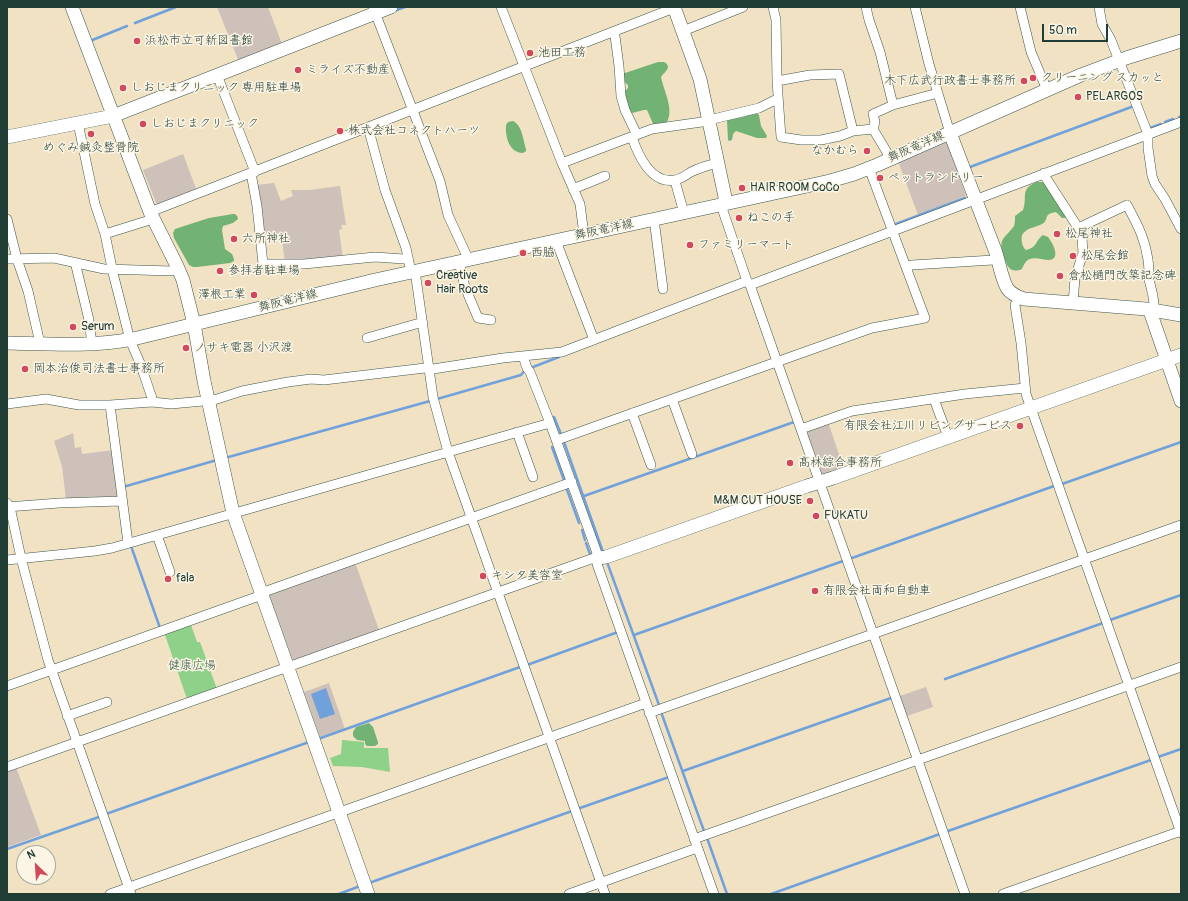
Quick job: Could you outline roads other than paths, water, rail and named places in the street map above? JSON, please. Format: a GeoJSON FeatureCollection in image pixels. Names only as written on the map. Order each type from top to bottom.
{"type":"FeatureCollection","features":[{"type":"Feature","properties":{"kind":"street"},"geometry":{"type":"LineString","coordinates":[[72,7],[151,216],[178,268],[185,286],[232,514],[368,894]]}},
{"type":"Feature","properties":{"kind":"street"},"geometry":{"type":"LineString","coordinates":[[7,137],[113,116],[374,10],[390,7]]}},
{"type":"Feature","properties":{"kind":"street"},"geometry":{"type":"LineString","coordinates":[[501,7],[562,163],[580,204],[584,235]]}},
{"type":"Feature","properties":{"kind":"street"},"geometry":{"type":"LineString","coordinates":[[683,31],[743,7]]}},
{"type":"Feature","properties":{"kind":"street"},"geometry":{"type":"LineString","coordinates":[[773,7],[776,20],[777,81],[781,137],[801,140],[821,140],[840,136],[853,131],[873,129]]}},
{"type":"Feature","properties":{"kind":"street"},"geometry":{"type":"LineString","coordinates":[[866,7],[880,52],[893,105]]}},
{"type":"Feature","properties":{"kind":"street"},"geometry":{"type":"LineString","coordinates":[[915,7],[928,64],[950,132],[998,259],[1007,288],[1018,297],[1024,299],[1152,310],[1181,315]]}},
{"type":"Feature","properties":{"kind":"street"},"geometry":{"type":"LineString","coordinates":[[1020,7],[1031,52],[1047,90]]}},
{"type":"Feature","properties":{"kind":"street"},"geometry":{"type":"LineString","coordinates":[[1099,7],[1102,24],[1120,61],[1148,134],[1148,148],[1152,176],[1155,184],[1180,225]]}},
{"type":"Feature","properties":{"kind":"street"},"geometry":{"type":"LineString","coordinates":[[105,234],[253,172],[674,8],[698,74],[725,197],[723,211],[778,362],[965,894]]}},
{"type":"Feature","properties":{"kind":"street"},"geometry":{"type":"LineString","coordinates":[[374,10],[440,181],[448,215],[466,254],[463,261],[465,287],[478,318],[491,320]]}},
{"type":"Feature","properties":{"kind":"street"},"geometry":{"type":"LineString","coordinates":[[614,32],[619,66],[621,96],[634,136],[645,163],[650,171],[660,178],[675,180],[694,171],[718,163]]}},
{"type":"Feature","properties":{"kind":"street","name":"舞阪竜洋線"},"geometry":{"type":"LineString","coordinates":[[7,343],[92,344],[130,340],[367,282],[818,184],[848,176],[869,168],[1081,75],[1181,41]]}},
{"type":"Feature","properties":{"kind":"street"},"geometry":{"type":"LineString","coordinates":[[777,81],[810,75],[838,74],[853,131]]}},
{"type":"Feature","properties":{"kind":"street"},"geometry":{"type":"LineString","coordinates":[[217,75],[253,172],[263,264],[304,264],[375,256],[404,259],[408,258]]}},
{"type":"Feature","properties":{"kind":"street"},"geometry":{"type":"LineString","coordinates":[[891,158],[873,129],[875,122],[873,114],[893,105],[938,93]]}},
{"type":"Feature","properties":{"kind":"street"},"geometry":{"type":"LineString","coordinates":[[562,163],[652,129],[709,120],[759,108],[778,99]]}},
{"type":"Feature","properties":{"kind":"street"},"geometry":{"type":"LineString","coordinates":[[7,404],[46,399],[79,405],[110,405],[152,402],[171,404],[214,400],[242,391],[288,382],[324,380],[429,368],[433,369],[562,352],[893,231],[1181,122]]}},
{"type":"Feature","properties":{"kind":"street"},"geometry":{"type":"LineString","coordinates":[[78,123],[96,210],[105,234],[130,340],[143,370],[152,402]]}},
{"type":"Feature","properties":{"kind":"street"},"geometry":{"type":"LineString","coordinates":[[368,127],[385,190],[413,272],[433,397],[448,452],[604,894]]}},
{"type":"Feature","properties":{"kind":"street"},"geometry":{"type":"LineString","coordinates":[[556,440],[872,328],[926,318],[869,168]]}},
{"type":"Feature","properties":{"kind":"street"},"geometry":{"type":"LineString","coordinates":[[1044,173],[1078,228],[1082,238],[1083,253],[1075,278],[1073,303]]}},
{"type":"Feature","properties":{"kind":"street"},"geometry":{"type":"LineString","coordinates":[[573,188],[605,176]]}},
{"type":"Feature","properties":{"kind":"street"},"geometry":{"type":"LineString","coordinates":[[675,180],[684,213]]}},
{"type":"Feature","properties":{"kind":"street"},"geometry":{"type":"LineString","coordinates":[[1078,228],[1127,205],[1144,241],[1154,304],[1150,314],[1181,401]]}},
{"type":"Feature","properties":{"kind":"street"},"geometry":{"type":"LineString","coordinates":[[7,219],[17,259],[30,299],[39,344]]}},
{"type":"Feature","properties":{"kind":"street"},"geometry":{"type":"LineString","coordinates":[[654,220],[663,289]]}},
{"type":"Feature","properties":{"kind":"street"},"geometry":{"type":"LineString","coordinates":[[557,240],[594,340]]}},
{"type":"Feature","properties":{"kind":"street"},"geometry":{"type":"LineString","coordinates":[[7,259],[54,258],[104,269],[172,270],[178,268]]}},
{"type":"Feature","properties":{"kind":"street"},"geometry":{"type":"LineString","coordinates":[[906,267],[912,265],[998,259]]}},
{"type":"Feature","properties":{"kind":"street"},"geometry":{"type":"LineString","coordinates":[[76,263],[89,320],[92,344]]}},
{"type":"Feature","properties":{"kind":"street"},"geometry":{"type":"LineString","coordinates":[[1003,894],[1181,832],[1026,394],[1021,343],[1015,306],[1018,297]]}},
{"type":"Feature","properties":{"kind":"street"},"geometry":{"type":"LineString","coordinates":[[367,338],[422,323]]}},
{"type":"Feature","properties":{"kind":"street"},"geometry":{"type":"LineString","coordinates":[[7,767],[591,559],[606,556],[1181,355]]}},
{"type":"Feature","properties":{"kind":"street"},"geometry":{"type":"LineString","coordinates":[[523,356],[572,482],[597,553],[597,564],[714,894]]}},
{"type":"Feature","properties":{"kind":"street"},"geometry":{"type":"LineString","coordinates":[[801,429],[852,411],[965,394],[1025,388]]}},
{"type":"Feature","properties":{"kind":"street"},"geometry":{"type":"LineString","coordinates":[[672,399],[692,454]]}},
{"type":"Feature","properties":{"kind":"street"},"geometry":{"type":"LineString","coordinates":[[934,399],[948,437]]}},
{"type":"Feature","properties":{"kind":"street"},"geometry":{"type":"LineString","coordinates":[[110,405],[128,543]]}},
{"type":"Feature","properties":{"kind":"street"},"geometry":{"type":"LineString","coordinates":[[632,413],[651,465]]}},
{"type":"Feature","properties":{"kind":"street"},"geometry":{"type":"LineString","coordinates":[[7,560],[95,551],[128,543],[550,423]]}},
{"type":"Feature","properties":{"kind":"street"},"geometry":{"type":"LineString","coordinates":[[517,432],[534,477]]}},
{"type":"Feature","properties":{"kind":"street"},"geometry":{"type":"LineString","coordinates":[[7,686],[572,482]]}},
{"type":"Feature","properties":{"kind":"street"},"geometry":{"type":"LineString","coordinates":[[122,501],[8,506],[51,670],[129,891]]}},
{"type":"Feature","properties":{"kind":"street"},"geometry":{"type":"LineString","coordinates":[[649,712],[1181,525]]}},
{"type":"Feature","properties":{"kind":"street"},"geometry":{"type":"LineString","coordinates":[[157,535],[170,572]]}},
{"type":"Feature","properties":{"kind":"street"},"geometry":{"type":"LineString","coordinates":[[694,839],[1181,667]]}},
{"type":"Feature","properties":{"kind":"street"},"geometry":{"type":"LineString","coordinates":[[68,716],[107,702]]}},
{"type":"Feature","properties":{"kind":"street"},"geometry":{"type":"LineString","coordinates":[[110,894],[129,891],[339,812],[646,703]]}},
{"type":"Feature","properties":{"kind":"street"},"geometry":{"type":"LineString","coordinates":[[569,894],[697,848]]}},
{"type":"Feature","properties":{"kind":"water"},"geometry":{"type":"Polygon","coordinates":[[[326,688],[335,714],[320,719],[311,694],[326,688]]]}},
{"type":"Feature","properties":{"kind":"waterway"},"geometry":{"type":"LineString","coordinates":[[135,23],[176,7]]}},
{"type":"Feature","properties":{"kind":"waterway"},"geometry":{"type":"LineString","coordinates":[[394,11],[405,7]]}},
{"type":"Feature","properties":{"kind":"waterway"},"geometry":{"type":"LineString","coordinates":[[90,41],[127,26]]}},
{"type":"Feature","properties":{"kind":"waterway"},"geometry":{"type":"LineString","coordinates":[[970,167],[1134,106]]}},
{"type":"Feature","properties":{"kind":"waterway"},"geometry":{"type":"LineString","coordinates":[[1165,122],[1173,119]]}},
{"type":"Feature","properties":{"kind":"waterway"},"geometry":{"type":"LineString","coordinates":[[1149,126],[1150,128],[1161,124]]}},
{"type":"Feature","properties":{"kind":"waterway"},"geometry":{"type":"LineString","coordinates":[[896,224],[965,198]]}},
{"type":"Feature","properties":{"kind":"waterway"},"geometry":{"type":"LineString","coordinates":[[533,367],[559,357]]}},
{"type":"Feature","properties":{"kind":"waterway"},"geometry":{"type":"LineString","coordinates":[[437,399],[521,375],[525,370]]}},
{"type":"Feature","properties":{"kind":"waterway"},"geometry":{"type":"LineString","coordinates":[[225,458],[430,401]]}},
{"type":"Feature","properties":{"kind":"waterway"},"geometry":{"type":"LineString","coordinates":[[554,417],[561,434]]}},
{"type":"Feature","properties":{"kind":"waterway"},"geometry":{"type":"LineString","coordinates":[[584,496],[794,422]]}},
{"type":"Feature","properties":{"kind":"waterway"},"geometry":{"type":"LineString","coordinates":[[564,442],[603,552]]}},
{"type":"Feature","properties":{"kind":"waterway"},"geometry":{"type":"LineString","coordinates":[[1062,484],[1181,442]]}},
{"type":"Feature","properties":{"kind":"waterway"},"geometry":{"type":"LineString","coordinates":[[552,447],[565,483]]}},
{"type":"Feature","properties":{"kind":"waterway"},"geometry":{"type":"LineString","coordinates":[[123,487],[217,460]]}},
{"type":"Feature","properties":{"kind":"waterway"},"geometry":{"type":"LineString","coordinates":[[852,558],[1054,486]]}},
{"type":"Feature","properties":{"kind":"waterway"},"geometry":{"type":"LineString","coordinates":[[566,487],[579,523]]}},
{"type":"Feature","properties":{"kind":"waterway"},"geometry":{"type":"LineString","coordinates":[[582,530],[585,540]]}},
{"type":"Feature","properties":{"kind":"waterway"},"geometry":{"type":"LineString","coordinates":[[586,543],[590,554]]}},
{"type":"Feature","properties":{"kind":"waterway"},"geometry":{"type":"LineString","coordinates":[[131,546],[160,628]]}},
{"type":"Feature","properties":{"kind":"waterway"},"geometry":{"type":"LineString","coordinates":[[634,635],[843,561]]}},
{"type":"Feature","properties":{"kind":"waterway"},"geometry":{"type":"LineString","coordinates":[[607,562],[659,705]]}},
{"type":"Feature","properties":{"kind":"waterway"},"geometry":{"type":"LineString","coordinates":[[1110,620],[1181,595]]}},
{"type":"Feature","properties":{"kind":"waterway"},"geometry":{"type":"LineString","coordinates":[[945,679],[1103,623]]}},
{"type":"Feature","properties":{"kind":"waterway"},"geometry":{"type":"LineString","coordinates":[[527,665],[618,632]]}},
{"type":"Feature","properties":{"kind":"waterway"},"geometry":{"type":"LineString","coordinates":[[318,739],[520,667]]}},
{"type":"Feature","properties":{"kind":"waterway"},"geometry":{"type":"LineString","coordinates":[[683,771],[891,698]]}},
{"type":"Feature","properties":{"kind":"waterway"},"geometry":{"type":"LineString","coordinates":[[661,712],[704,831]]}},
{"type":"Feature","properties":{"kind":"waterway"},"geometry":{"type":"LineString","coordinates":[[106,814],[309,742]]}},
{"type":"Feature","properties":{"kind":"waterway"},"geometry":{"type":"LineString","coordinates":[[1158,757],[1181,749]]}},
{"type":"Feature","properties":{"kind":"waterway"},"geometry":{"type":"LineString","coordinates":[[948,831],[1151,760]]}},
{"type":"Feature","properties":{"kind":"waterway"},"geometry":{"type":"LineString","coordinates":[[577,809],[669,777]]}},
{"type":"Feature","properties":{"kind":"waterway"},"geometry":{"type":"LineString","coordinates":[[369,883],[572,811]]}},
{"type":"Feature","properties":{"kind":"waterway"},"geometry":{"type":"LineString","coordinates":[[7,849],[99,817]]}},
{"type":"Feature","properties":{"kind":"waterway"},"geometry":{"type":"LineString","coordinates":[[771,894],[940,834]]}},
{"type":"Feature","properties":{"kind":"waterway"},"geometry":{"type":"LineString","coordinates":[[707,838],[727,894]]}},
{"type":"Feature","properties":{"kind":"waterway"},"geometry":{"type":"LineString","coordinates":[[339,894],[360,886]]}},
{"type":"Feature","properties":{"kind":"place","name":"浜松市立可新図書館"},"geometry":{"type":"Point","coordinates":[137,41]}},
{"type":"Feature","properties":{"kind":"place","name":"池田工務"},"geometry":{"type":"Point","coordinates":[530,53]}},
{"type":"Feature","properties":{"kind":"place","name":"ミライズ不動産"},"geometry":{"type":"Point","coordinates":[298,70]}},
{"type":"Feature","properties":{"kind":"place","name":"クリーニング スカッと"},"geometry":{"type":"Point","coordinates":[1033,78]}},
{"type":"Feature","properties":{"kind":"place","name":"木下広武行政書士事務所"},"geometry":{"type":"Point","coordinates":[1024,81]}},
{"type":"Feature","properties":{"kind":"place","name":"しおじまクリニック 専用駐車場"},"geometry":{"type":"Point","coordinates":[123,88]}},
{"type":"Feature","properties":{"kind":"place","name":"PELARGOS"},"geometry":{"type":"Point","coordinates":[1078,97]}},
{"type":"Feature","properties":{"kind":"place","name":"しおじまクリニック"},"geometry":{"type":"Point","coordinates":[143,124]}},
{"type":"Feature","properties":{"kind":"place","name":"株式会社コネクトハーツ"},"geometry":{"type":"Point","coordinates":[340,131]}},
{"type":"Feature","properties":{"kind":"place","name":"めぐみ鍼灸整骨院"},"geometry":{"type":"Point","coordinates":[91,134]}},
{"type":"Feature","properties":{"kind":"place","name":"なかむら"},"geometry":{"type":"Point","coordinates":[867,151]}},
{"type":"Feature","properties":{"kind":"place","name":"ペットランドリー"},"geometry":{"type":"Point","coordinates":[880,178]}},
{"type":"Feature","properties":{"kind":"place","name":"HAIR ROOM CoCo"},"geometry":{"type":"Point","coordinates":[742,188]}},
{"type":"Feature","properties":{"kind":"place","name":"ねこの手"},"geometry":{"type":"Point","coordinates":[739,218]}},
{"type":"Feature","properties":{"kind":"place","name":"松尾神社"},"geometry":{"type":"Point","coordinates":[1057,234]}},
{"type":"Feature","properties":{"kind":"place","name":"六所神社"},"geometry":{"type":"Point","coordinates":[234,239]}},
{"type":"Feature","properties":{"kind":"place","name":"ファミリーマート"},"geometry":{"type":"Point","coordinates":[690,245]}},
{"type":"Feature","properties":{"kind":"place","name":"西脇"},"geometry":{"type":"Point","coordinates":[523,253]}},
{"type":"Feature","properties":{"kind":"place","name":"松尾会館"},"geometry":{"type":"Point","coordinates":[1073,256]}},
{"type":"Feature","properties":{"kind":"place","name":"参拝者駐車場"},"geometry":{"type":"Point","coordinates":[220,271]}},
{"type":"Feature","properties":{"kind":"place","name":"倉松樋門改築記念碑"},"geometry":{"type":"Point","coordinates":[1060,276]}},
{"type":"Feature","properties":{"kind":"place","name":"Creative Hair Roots"},"geometry":{"type":"Point","coordinates":[428,283]}},
{"type":"Feature","properties":{"kind":"place","name":"澤根工業"},"geometry":{"type":"Point","coordinates":[254,295]}},
{"type":"Feature","properties":{"kind":"place","name":"Serum"},"geometry":{"type":"Point","coordinates":[73,327]}},
{"type":"Feature","properties":{"kind":"place","name":"ノサキ電器 小沢渡"},"geometry":{"type":"Point","coordinates":[186,348]}},
{"type":"Feature","properties":{"kind":"place","name":"岡本治俊司法書士事務所"},"geometry":{"type":"Point","coordinates":[25,369]}},
{"type":"Feature","properties":{"kind":"place","name":"有限会社江川リビングサービス"},"geometry":{"type":"Point","coordinates":[1020,426]}},
{"type":"Feature","properties":{"kind":"place","name":"髙林綜合事務所"},"geometry":{"type":"Point","coordinates":[790,463]}},
{"type":"Feature","properties":{"kind":"place","name":"M&M CUT HOUSE"},"geometry":{"type":"Point","coordinates":[810,501]}},
{"type":"Feature","properties":{"kind":"place","name":"FUKATU"},"geometry":{"type":"Point","coordinates":[816,516]}},
{"type":"Feature","properties":{"kind":"place","name":"キシタ美容室"},"geometry":{"type":"Point","coordinates":[483,576]}},
{"type":"Feature","properties":{"kind":"place","name":"fala"},"geometry":{"type":"Point","coordinates":[168,579]}},
{"type":"Feature","properties":{"kind":"place","name":"有限会社両和自動車"},"geometry":{"type":"Point","coordinates":[815,591]}},
{"type":"Feature","properties":{"kind":"park label","name":"健康広場"},"geometry":{"type":"Point","coordinates":[192,666]}}]}
